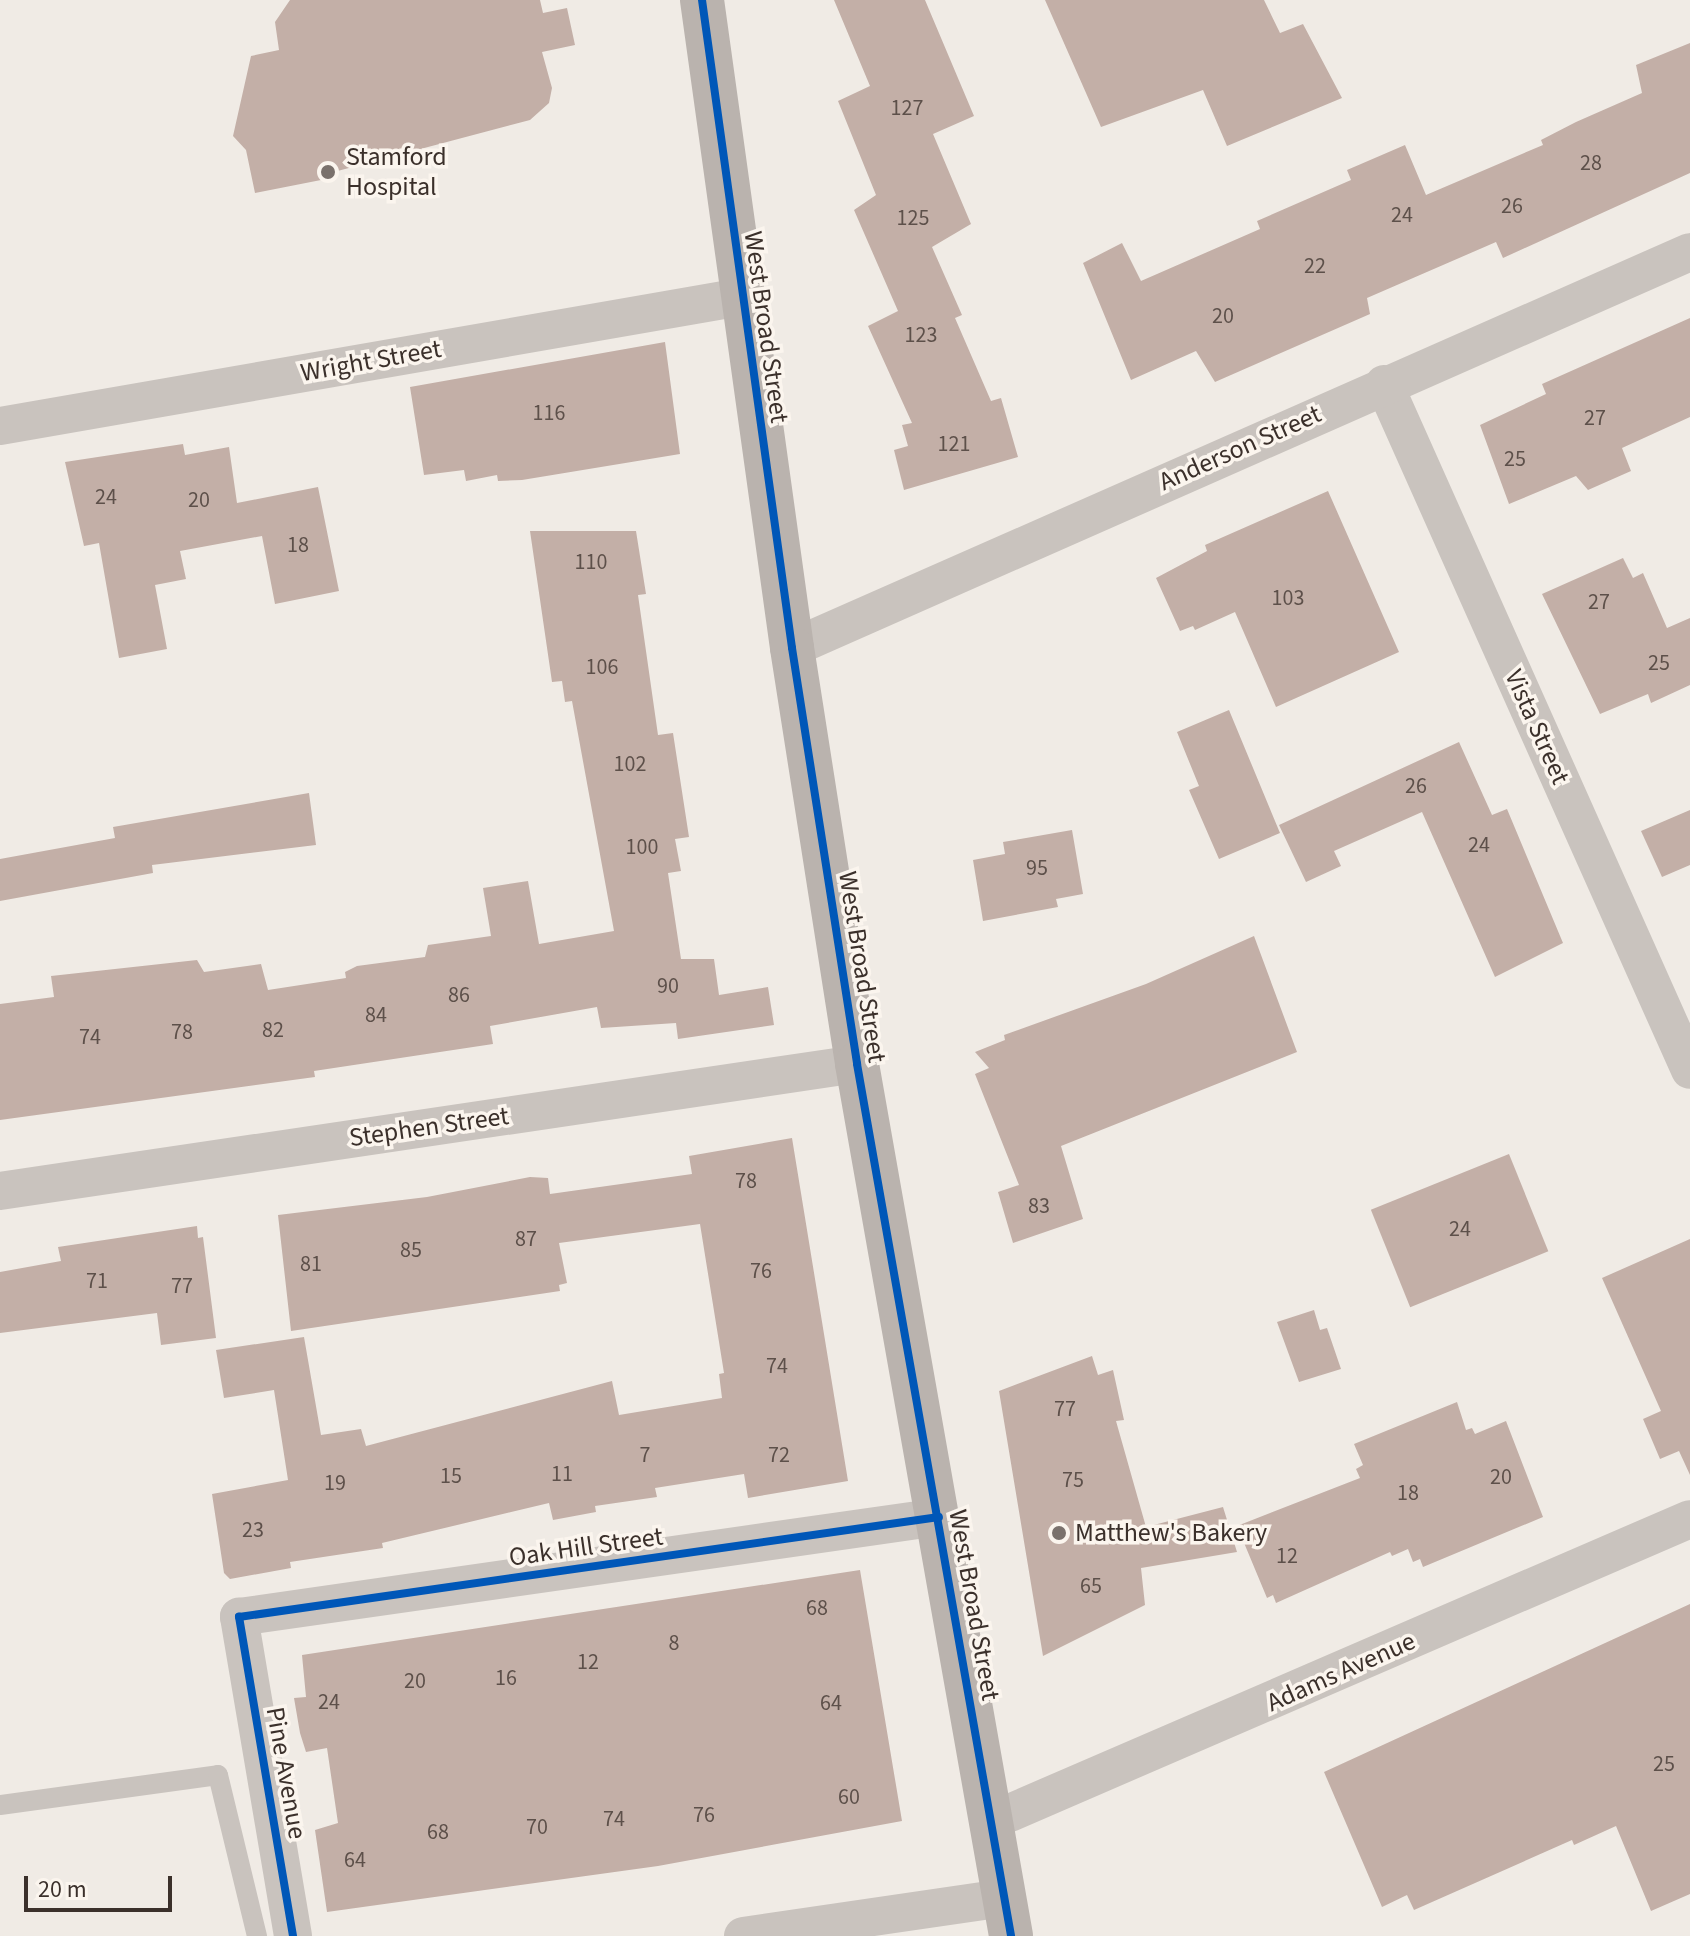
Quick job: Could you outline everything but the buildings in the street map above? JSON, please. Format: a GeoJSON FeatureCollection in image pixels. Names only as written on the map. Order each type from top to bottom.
{"type":"FeatureCollection","features":[{"type":"Feature","properties":{"kind":"main road","name":"West Broad Street"},"geometry":{"type":"LineString","coordinates":[[702,0],[792,648],[857,1064],[1008,1917]]}},
{"type":"Feature","properties":{"kind":"street","name":"Anderson Street"},"geometry":{"type":"LineString","coordinates":[[792,648],[1384,384],[1690,252]]}},
{"type":"Feature","properties":{"kind":"street","name":"Wright Street"},"geometry":{"type":"LineString","coordinates":[[0,426],[741,297]]}},
{"type":"Feature","properties":{"kind":"street","name":"Vista Street"},"geometry":{"type":"LineString","coordinates":[[1384,384],[1690,1070]]}},
{"type":"Feature","properties":{"kind":"street","name":"Stephen Street"},"geometry":{"type":"LineString","coordinates":[[0,1191],[857,1064]]}},
{"type":"Feature","properties":{"kind":"street","name":"Oak Hill Street"},"geometry":{"type":"LineString","coordinates":[[239,1617],[939,1517]]}},
{"type":"Feature","properties":{"kind":"street","name":"Adams Avenue"},"geometry":{"type":"LineString","coordinates":[[991,1821],[1690,1519]]}},
{"type":"Feature","properties":{"kind":"street","name":"Pine Avenue"},"geometry":{"type":"LineString","coordinates":[[239,1617],[293,1936]]}},
{"type":"Feature","properties":{"kind":"street"},"geometry":{"type":"LineString","coordinates":[[743,1936],[1008,1917]]}},
{"type":"Feature","properties":{"kind":"lane"},"geometry":{"type":"LineString","coordinates":[[0,1805],[218,1775],[257,1936]]}},
{"type":"Feature","properties":{"kind":"cycle path"},"geometry":{"type":"LineString","coordinates":[[702,0],[792,648],[857,1064],[1011,1936]]}},
{"type":"Feature","properties":{"kind":"cycle path"},"geometry":{"type":"LineString","coordinates":[[293,1936],[239,1617],[939,1517]]}},
{"type":"Feature","properties":{"kind":"place","name":"Stamford Hospital"},"geometry":{"type":"Point","coordinates":[328,172]}},
{"type":"Feature","properties":{"kind":"place","name":"Matthew's Bakery"},"geometry":{"type":"Point","coordinates":[1059,1533]}}]}
